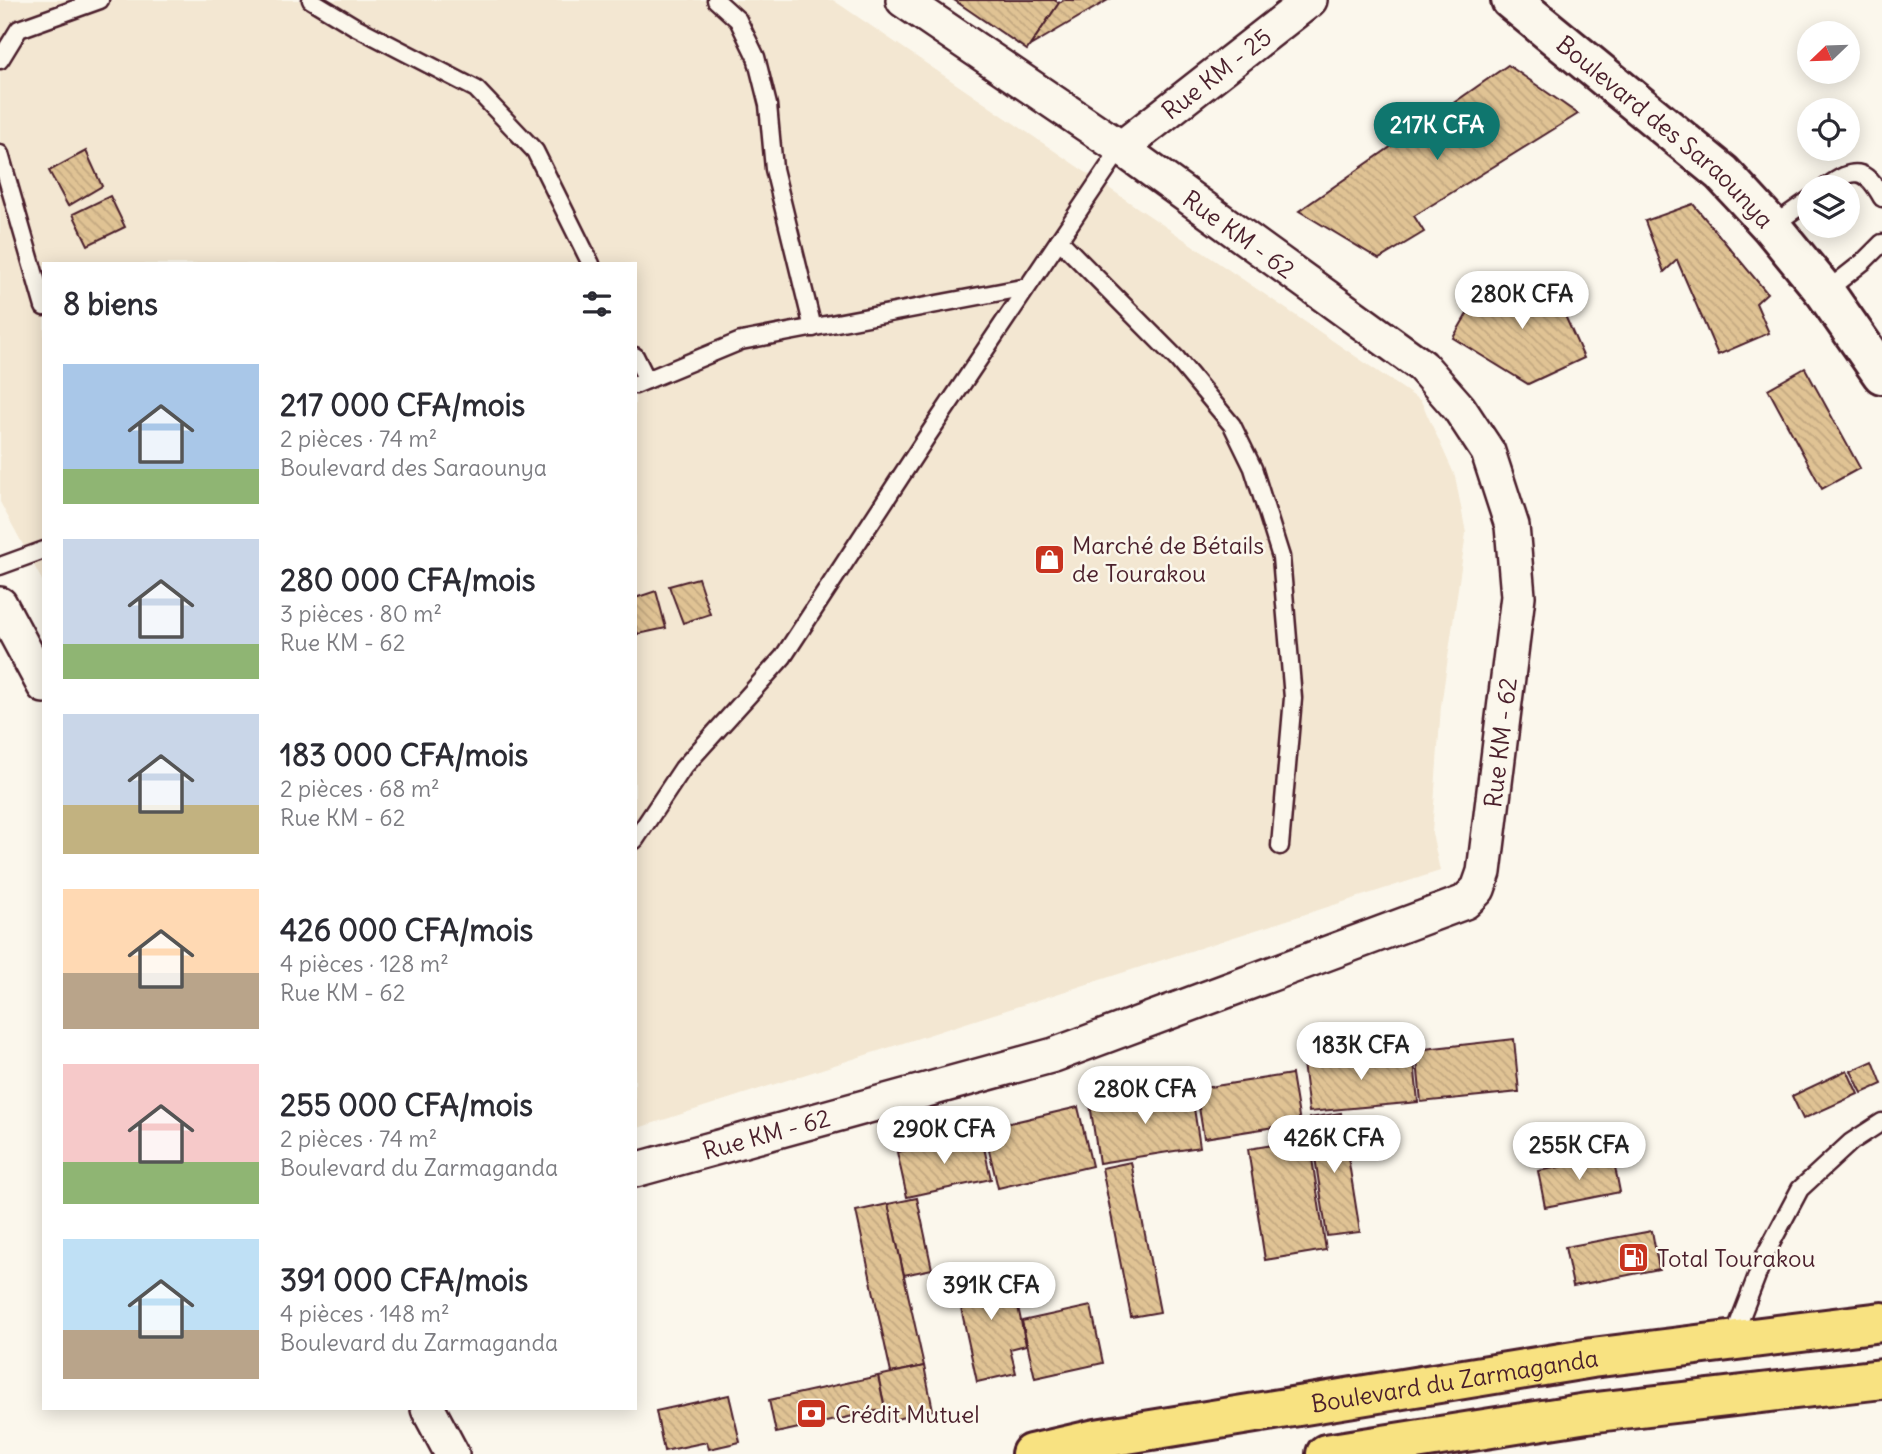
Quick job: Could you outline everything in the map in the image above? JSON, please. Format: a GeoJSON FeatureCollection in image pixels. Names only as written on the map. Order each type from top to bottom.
{"type":"FeatureCollection","features":[{"type":"Feature","properties":{"kind":"main road","name":"Boulevard des Saraounya"},"geometry":{"type":"LineString","coordinates":[[1511,0],[1722,173],[1771,226],[1825,292],[1882,374]]}},
{"type":"Feature","properties":{"kind":"main road","name":"Boulevard du Zarmaganda"},"geometry":{"type":"LineString","coordinates":[[1031,1454],[1096,1439],[1283,1407],[1592,1358],[1882,1322]]}},
{"type":"Feature","properties":{"kind":"main road"},"geometry":{"type":"LineString","coordinates":[[1326,1454],[1587,1413],[1882,1379]]}},
{"type":"Feature","properties":{"kind":"street","name":"Rue KM - 62"},"geometry":{"type":"LineString","coordinates":[[637,1169],[1054,1055],[1465,902],[1478,889],[1484,872],[1518,596],[1512,526],[1488,452],[1459,408],[1422,366],[1121,148],[903,0]]}},
{"type":"Feature","properties":{"kind":"street","name":"Rue KM - 25"},"geometry":{"type":"LineString","coordinates":[[1121,148],[1310,0]]}},
{"type":"Feature","properties":{"kind":"street"},"geometry":{"type":"LineString","coordinates":[[0,604],[42,682]]}},
{"type":"Feature","properties":{"kind":"street"},"geometry":{"type":"LineString","coordinates":[[429,1410],[452,1454]]}},
{"type":"Feature","properties":{"kind":"lane"},"geometry":{"type":"LineString","coordinates":[[0,60],[19,29],[100,0]]}},
{"type":"Feature","properties":{"kind":"lane"},"geometry":{"type":"LineString","coordinates":[[311,0],[354,26],[476,89],[535,151],[590,262]]}},
{"type":"Feature","properties":{"kind":"lane"},"geometry":{"type":"LineString","coordinates":[[716,0],[738,20],[756,57],[768,105],[774,169],[813,328]]}},
{"type":"Feature","properties":{"kind":"lane"},"geometry":{"type":"LineString","coordinates":[[637,838],[683,768],[783,657],[1121,148]]}},
{"type":"Feature","properties":{"kind":"lane"},"geometry":{"type":"LineString","coordinates":[[0,154],[42,300]]}},
{"type":"Feature","properties":{"kind":"lane"},"geometry":{"type":"LineString","coordinates":[[1842,175],[1858,173],[1871,179],[1882,198]]}},
{"type":"Feature","properties":{"kind":"lane"},"geometry":{"type":"LineString","coordinates":[[1771,226],[1797,208]]}},
{"type":"Feature","properties":{"kind":"lane"},"geometry":{"type":"LineString","coordinates":[[1059,240],[1177,359],[1232,425],[1253,468],[1280,557],[1293,698],[1280,846]]}},
{"type":"Feature","properties":{"kind":"lane"},"geometry":{"type":"LineString","coordinates":[[1825,292],[1882,243]]}},
{"type":"Feature","properties":{"kind":"lane"},"geometry":{"type":"LineString","coordinates":[[637,365],[641,383],[741,341],[1027,287]]}},
{"type":"Feature","properties":{"kind":"lane"},"geometry":{"type":"LineString","coordinates":[[0,566],[42,551]]}},
{"type":"Feature","properties":{"kind":"lane"},"geometry":{"type":"LineString","coordinates":[[1732,1341],[1765,1255],[1800,1189],[1851,1142],[1882,1122]]}},
{"type":"Feature","properties":{"kind":"shaded area","name":"Marché de Bétails de Tourakou"},"geometry":{"type":"Polygon","coordinates":[[[0,0],[833,0],[1421,401],[1455,476],[1466,533],[1441,706],[1432,833],[1440,871],[637,1128],[637,262],[42,262],[42,580],[0,502],[0,0]]]}},
{"type":"Feature","properties":{"kind":"building"},"geometry":{"type":"Polygon","coordinates":[[[954,0],[1054,0],[1059,3],[1027,50],[954,0]]]}},
{"type":"Feature","properties":{"kind":"building"},"geometry":{"type":"Polygon","coordinates":[[[1064,0],[1108,0],[1030,46],[1059,3],[1064,0]]]}},
{"type":"Feature","properties":{"kind":"building"},"geometry":{"type":"Polygon","coordinates":[[[1508,65],[1578,114],[1414,216],[1424,232],[1379,259],[1299,211],[1508,65]]]}},
{"type":"Feature","properties":{"kind":"building"},"geometry":{"type":"Polygon","coordinates":[[[86,151],[102,186],[68,206],[49,171],[86,151]]]}},
{"type":"Feature","properties":{"kind":"building"},"geometry":{"type":"Polygon","coordinates":[[[110,196],[125,227],[88,245],[73,214],[110,196]]]}},
{"type":"Feature","properties":{"kind":"building"},"geometry":{"type":"Polygon","coordinates":[[[1693,204],[1767,293],[1756,303],[1769,333],[1718,355],[1677,260],[1664,272],[1645,221],[1693,204]]]}},
{"type":"Feature","properties":{"kind":"building"},"geometry":{"type":"Polygon","coordinates":[[[1546,273],[1584,358],[1528,384],[1453,338],[1471,307],[1546,273]]]}},
{"type":"Feature","properties":{"kind":"building"},"geometry":{"type":"Polygon","coordinates":[[[1805,368],[1860,468],[1822,489],[1768,389],[1805,368]]]}},
{"type":"Feature","properties":{"kind":"building"},"geometry":{"type":"Polygon","coordinates":[[[698,578],[710,614],[683,623],[669,586],[698,578]]]}},
{"type":"Feature","properties":{"kind":"building"},"geometry":{"type":"Polygon","coordinates":[[[656,591],[666,628],[638,634],[637,597],[656,591]]]}},
{"type":"Feature","properties":{"kind":"building"},"geometry":{"type":"Polygon","coordinates":[[[1514,1039],[1519,1092],[1421,1102],[1416,1050],[1514,1039]]]}},
{"type":"Feature","properties":{"kind":"building"},"geometry":{"type":"Polygon","coordinates":[[[1413,1051],[1418,1102],[1309,1112],[1303,1063],[1413,1051]]]}},
{"type":"Feature","properties":{"kind":"building"},"geometry":{"type":"Polygon","coordinates":[[[1873,1061],[1882,1084],[1862,1093],[1851,1071],[1873,1061]]]}},
{"type":"Feature","properties":{"kind":"building"},"geometry":{"type":"Polygon","coordinates":[[[1847,1070],[1858,1094],[1803,1119],[1792,1096],[1847,1070]]]}},
{"type":"Feature","properties":{"kind":"building"},"geometry":{"type":"Polygon","coordinates":[[[1292,1074],[1300,1123],[1204,1138],[1196,1089],[1292,1074]]]}},
{"type":"Feature","properties":{"kind":"building"},"geometry":{"type":"Polygon","coordinates":[[[1191,1089],[1200,1147],[1099,1163],[1090,1104],[1191,1089]]]}},
{"type":"Feature","properties":{"kind":"building"},"geometry":{"type":"Polygon","coordinates":[[[1078,1107],[1092,1166],[998,1188],[984,1129],[1078,1107]]]}},
{"type":"Feature","properties":{"kind":"building"},"geometry":{"type":"Polygon","coordinates":[[[1341,1113],[1360,1232],[1327,1236],[1309,1118],[1341,1113]]]}},
{"type":"Feature","properties":{"kind":"building"},"geometry":{"type":"Polygon","coordinates":[[[981,1134],[991,1179],[907,1197],[897,1152],[981,1134]]]}},
{"type":"Feature","properties":{"kind":"building"},"geometry":{"type":"Polygon","coordinates":[[[1309,1139],[1326,1250],[1265,1260],[1248,1149],[1309,1139]]]}},
{"type":"Feature","properties":{"kind":"building"},"geometry":{"type":"Polygon","coordinates":[[[1613,1157],[1620,1192],[1545,1207],[1538,1171],[1613,1157]]]}},
{"type":"Feature","properties":{"kind":"building"},"geometry":{"type":"Polygon","coordinates":[[[1131,1162],[1160,1312],[1131,1317],[1102,1168],[1131,1162]]]}},
{"type":"Feature","properties":{"kind":"building"},"geometry":{"type":"Polygon","coordinates":[[[917,1198],[932,1269],[904,1275],[888,1204],[917,1198]]]}},
{"type":"Feature","properties":{"kind":"building"},"geometry":{"type":"Polygon","coordinates":[[[888,1204],[924,1366],[891,1373],[856,1211],[888,1204]]]}},
{"type":"Feature","properties":{"kind":"building"},"geometry":{"type":"Polygon","coordinates":[[[1652,1231],[1659,1269],[1573,1286],[1565,1247],[1652,1231]]]}},
{"type":"Feature","properties":{"kind":"building"},"geometry":{"type":"Polygon","coordinates":[[[1010,1268],[1026,1345],[1010,1349],[1016,1373],[977,1382],[955,1280],[1010,1268]]]}},
{"type":"Feature","properties":{"kind":"building"},"geometry":{"type":"Polygon","coordinates":[[[1091,1306],[1103,1363],[1035,1378],[1022,1321],[1091,1306]]]}},
{"type":"Feature","properties":{"kind":"building"},"geometry":{"type":"Polygon","coordinates":[[[924,1366],[933,1410],[888,1421],[878,1376],[924,1366]]]}},
{"type":"Feature","properties":{"kind":"building"},"geometry":{"type":"Polygon","coordinates":[[[878,1376],[885,1409],[776,1433],[769,1400],[878,1376]]]}},
{"type":"Feature","properties":{"kind":"building"},"geometry":{"type":"Polygon","coordinates":[[[729,1395],[740,1442],[709,1449],[707,1442],[664,1451],[656,1411],[729,1395]]]}},
{"type":"Feature","properties":{"kind":"place","name":"Marché de Bétails de Tourakou"},"geometry":{"type":"Point","coordinates":[1049,559]}},
{"type":"Feature","properties":{"kind":"place","name":"Total Tourakou"},"geometry":{"type":"Point","coordinates":[1634,1258]}},
{"type":"Feature","properties":{"kind":"place","name":"Crédit Mutuel"},"geometry":{"type":"Point","coordinates":[812,1414]}}]}
